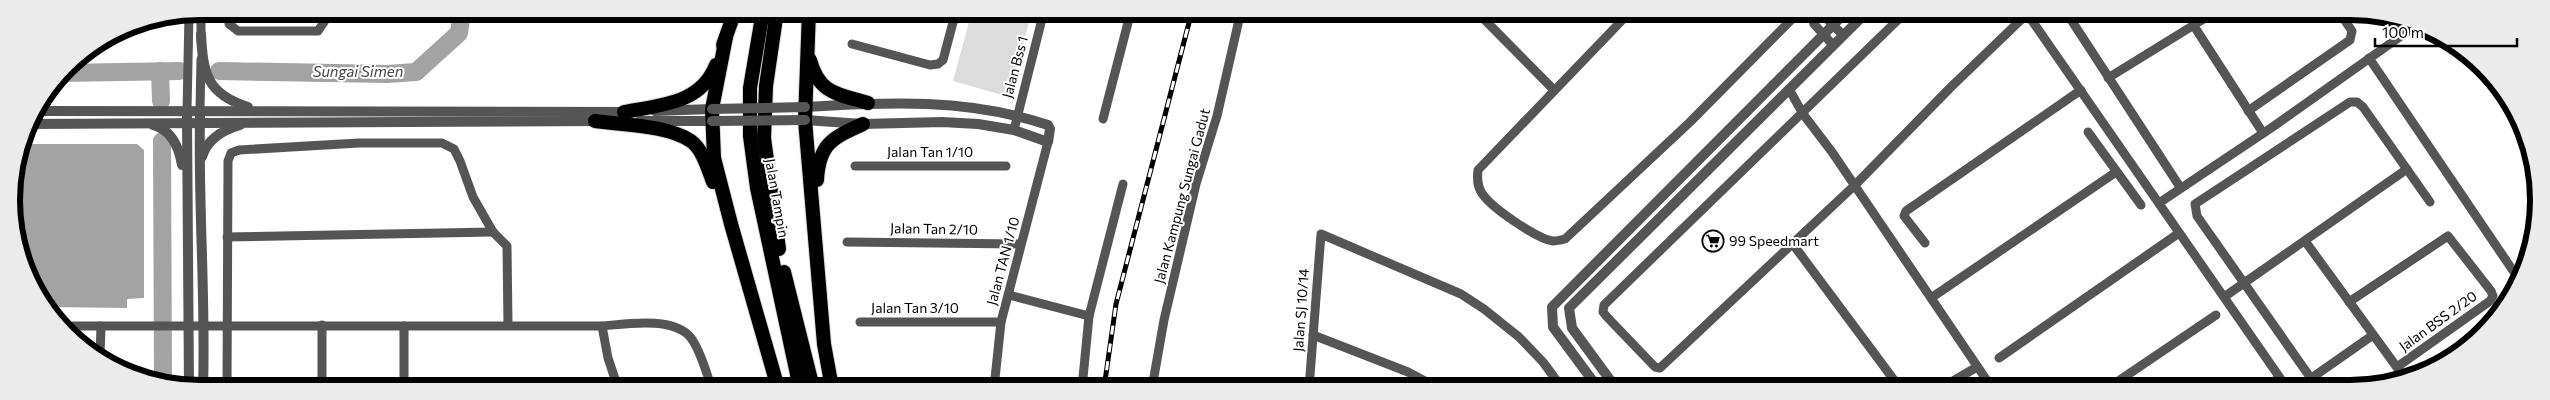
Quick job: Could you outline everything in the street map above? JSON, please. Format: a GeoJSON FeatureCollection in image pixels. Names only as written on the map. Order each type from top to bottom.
{"type":"FeatureCollection","features":[{"type":"Feature","properties":{"kind":"highway"},"geometry":{"type":"LineString","coordinates":[[624,112],[669,103],[695,94],[703,88],[713,72],[732,20]]}},
{"type":"Feature","properties":{"kind":"highway","name":"Jalan Tampin"},"geometry":{"type":"LineString","coordinates":[[762,20],[750,88],[750,136],[757,188],[798,380]]}},
{"type":"Feature","properties":{"kind":"highway","name":"Jalan Tampin"},"geometry":{"type":"LineString","coordinates":[[776,20],[767,77],[764,138],[779,251],[811,380]]}},
{"type":"Feature","properties":{"kind":"highway"},"geometry":{"type":"LineString","coordinates":[[809,20],[805,114],[824,344],[831,380]]}},
{"type":"Feature","properties":{"kind":"highway"},"geometry":{"type":"LineString","coordinates":[[726,37],[712,115],[714,158],[776,380]]}},
{"type":"Feature","properties":{"kind":"highway"},"geometry":{"type":"LineString","coordinates":[[807,49],[814,74],[822,86],[833,93],[868,103]]}},
{"type":"Feature","properties":{"kind":"highway"},"geometry":{"type":"LineString","coordinates":[[595,121],[669,131],[692,142],[703,157],[731,224]]}},
{"type":"Feature","properties":{"kind":"highway"},"geometry":{"type":"LineString","coordinates":[[813,222],[818,163],[825,147],[836,136],[862,124]]}},
{"type":"Feature","properties":{"kind":"street"},"geometry":{"type":"LineString","coordinates":[[189,20],[186,183],[190,325],[189,380]]}},
{"type":"Feature","properties":{"kind":"street"},"geometry":{"type":"LineString","coordinates":[[202,20],[199,165],[205,325],[203,380]]}},
{"type":"Feature","properties":{"kind":"street"},"geometry":{"type":"LineString","coordinates":[[230,20],[230,24],[238,31],[318,31],[325,20]]}},
{"type":"Feature","properties":{"kind":"street"},"geometry":{"type":"LineString","coordinates":[[852,44],[930,65],[938,64],[942,60],[953,20]]}},
{"type":"Feature","properties":{"kind":"street","name":"Jalan Bss 1"},"geometry":{"type":"LineString","coordinates":[[1014,130],[1042,20]]}},
{"type":"Feature","properties":{"kind":"street"},"geometry":{"type":"LineString","coordinates":[[1103,119],[1129,20]]}},
{"type":"Feature","properties":{"kind":"street","name":"Jalan Kampung Sungai Gadut"},"geometry":{"type":"LineString","coordinates":[[1153,380],[1162,330],[1196,184],[1217,116],[1239,20]]}},
{"type":"Feature","properties":{"kind":"street"},"geometry":{"type":"LineString","coordinates":[[1486,20],[1553,90]]}},
{"type":"Feature","properties":{"kind":"street"},"geometry":{"type":"LineString","coordinates":[[1622,20],[1483,162],[1478,170],[1477,183],[1483,195],[1495,207],[1542,237],[1554,241],[1565,239],[1690,122],[1791,20]]}},
{"type":"Feature","properties":{"kind":"street"},"geometry":{"type":"LineString","coordinates":[[1813,20],[1833,45]]}},
{"type":"Feature","properties":{"kind":"street"},"geometry":{"type":"LineString","coordinates":[[1828,20],[1843,35]]}},
{"type":"Feature","properties":{"kind":"street"},"geometry":{"type":"LineString","coordinates":[[1592,380],[1554,328],[1552,307],[1838,20]]}},
{"type":"Feature","properties":{"kind":"street"},"geometry":{"type":"LineString","coordinates":[[1610,380],[1572,328],[1570,308],[1859,20]]}},
{"type":"Feature","properties":{"kind":"street"},"geometry":{"type":"LineString","coordinates":[[1898,20],[1604,305],[1603,312],[1655,367],[1660,368],[1855,185],[2019,20]]}},
{"type":"Feature","properties":{"kind":"street"},"geometry":{"type":"LineString","coordinates":[[2033,20],[2279,378],[2276,380]]}},
{"type":"Feature","properties":{"kind":"street"},"geometry":{"type":"LineString","coordinates":[[2071,20],[2180,187]]}},
{"type":"Feature","properties":{"kind":"street"},"geometry":{"type":"LineString","coordinates":[[2108,78],[2203,20]]}},
{"type":"Feature","properties":{"kind":"street"},"geometry":{"type":"LineString","coordinates":[[2248,110],[2350,40],[2352,31],[2344,20]]}},
{"type":"Feature","properties":{"kind":"street"},"geometry":{"type":"LineString","coordinates":[[2194,26],[2263,134]]}},
{"type":"Feature","properties":{"kind":"street"},"geometry":{"type":"LineString","coordinates":[[2159,203],[2180,187],[2263,134],[2408,30]]}},
{"type":"Feature","properties":{"kind":"street"},"geometry":{"type":"LineString","coordinates":[[201,34],[202,64],[209,83],[226,98],[256,110]]}},
{"type":"Feature","properties":{"kind":"street"},"geometry":{"type":"LineString","coordinates":[[2369,58],[2514,273]]}},
{"type":"Feature","properties":{"kind":"street"},"geometry":{"type":"LineString","coordinates":[[1789,89],[1803,114],[1855,185],[1986,380]]}},
{"type":"Feature","properties":{"kind":"street"},"geometry":{"type":"LineString","coordinates":[[1924,243],[1904,216],[1906,211],[2081,90]]}},
{"type":"Feature","properties":{"kind":"street"},"geometry":{"type":"LineString","coordinates":[[2373,335],[2310,377],[2197,216],[2194,210],[2195,204],[2350,102],[2357,102],[2363,107],[2430,202]]}},
{"type":"Feature","properties":{"kind":"street"},"geometry":{"type":"LineString","coordinates":[[43,112],[256,110],[595,121],[712,115],[805,114],[868,103],[963,105],[1017,114],[1048,124],[1050,129],[1048,142],[1014,130],[942,122],[862,124],[805,114]]}},
{"type":"Feature","properties":{"kind":"street"},"geometry":{"type":"LineString","coordinates":[[37,124],[251,122],[624,112],[712,115]]}},
{"type":"Feature","properties":{"kind":"street"},"geometry":{"type":"LineString","coordinates":[[199,165],[205,147],[219,134],[251,122]]}},
{"type":"Feature","properties":{"kind":"street"},"geometry":{"type":"LineString","coordinates":[[144,123],[161,127],[174,139],[180,152],[186,183]]}},
{"type":"Feature","properties":{"kind":"street"},"geometry":{"type":"LineString","coordinates":[[2088,132],[2141,205]]}},
{"type":"Feature","properties":{"kind":"street","name":"Jalan TAN 1/10"},"geometry":{"type":"LineString","coordinates":[[995,380],[1000,322],[1010,295],[1021,244],[1048,142]]}},
{"type":"Feature","properties":{"kind":"street"},"geometry":{"type":"LineString","coordinates":[[228,380],[228,161],[231,153],[239,150],[359,144],[442,143],[454,149],[473,197],[493,232],[507,246],[508,325]]}},
{"type":"Feature","properties":{"kind":"street","name":"Jalan Tan 1/10"},"geometry":{"type":"LineString","coordinates":[[855,166],[1006,166]]}},
{"type":"Feature","properties":{"kind":"street"},"geometry":{"type":"LineString","coordinates":[[2224,297],[2244,285],[2407,168]]}},
{"type":"Feature","properties":{"kind":"street"},"geometry":{"type":"LineString","coordinates":[[1931,298],[2116,172]]}},
{"type":"Feature","properties":{"kind":"street"},"geometry":{"type":"LineString","coordinates":[[1083,380],[1089,316],[1123,184]]}},
{"type":"Feature","properties":{"kind":"street"},"geometry":{"type":"LineString","coordinates":[[227,236],[493,232]]}},
{"type":"Feature","properties":{"kind":"street"},"geometry":{"type":"LineString","coordinates":[[1999,358],[2180,233]]}},
{"type":"Feature","properties":{"kind":"street","name":"Jalan SJ 10/14"},"geometry":{"type":"LineString","coordinates":[[1310,380],[1321,234],[1462,294],[1519,337],[1543,362],[1556,380]]}},
{"type":"Feature","properties":{"kind":"street","name":"Jalan BSS 2/20"},"geometry":{"type":"LineString","coordinates":[[2349,302],[2448,236],[2493,296],[2490,301],[2397,367]]}},
{"type":"Feature","properties":{"kind":"street"},"geometry":{"type":"LineString","coordinates":[[2305,241],[2401,373]]}},
{"type":"Feature","properties":{"kind":"street","name":"Jalan Tan 2/10"},"geometry":{"type":"LineString","coordinates":[[847,242],[1021,244]]}},
{"type":"Feature","properties":{"kind":"street"},"geometry":{"type":"LineString","coordinates":[[1792,243],[1894,380]]}},
{"type":"Feature","properties":{"kind":"street"},"geometry":{"type":"LineString","coordinates":[[1010,295],[1089,316]]}},
{"type":"Feature","properties":{"kind":"street"},"geometry":{"type":"LineString","coordinates":[[2120,380],[2216,315]]}},
{"type":"Feature","properties":{"kind":"street","name":"Jalan Tan 3/10"},"geometry":{"type":"LineString","coordinates":[[860,322],[1000,322]]}},
{"type":"Feature","properties":{"kind":"street"},"geometry":{"type":"LineString","coordinates":[[72,326],[152,324],[228,326],[602,326],[656,323],[687,333],[693,340],[709,380]]}},
{"type":"Feature","properties":{"kind":"street"},"geometry":{"type":"LineString","coordinates":[[322,325],[322,380]]}},
{"type":"Feature","properties":{"kind":"street"},"geometry":{"type":"LineString","coordinates":[[100,326],[100,350]]}},
{"type":"Feature","properties":{"kind":"street"},"geometry":{"type":"LineString","coordinates":[[404,326],[404,380]]}},
{"type":"Feature","properties":{"kind":"street"},"geometry":{"type":"LineString","coordinates":[[602,326],[608,358],[615,380]]}},
{"type":"Feature","properties":{"kind":"street"},"geometry":{"type":"LineString","coordinates":[[1313,335],[1408,372],[1423,380]]}},
{"type":"Feature","properties":{"kind":"street"},"geometry":{"type":"LineString","coordinates":[[1955,380],[1977,367]]}},
{"type":"Feature","properties":{"kind":"shaded area"},"geometry":{"type":"Polygon","coordinates":[[[484,20],[510,20],[510,22],[484,20]]]}},
{"type":"Feature","properties":{"kind":"shaded area"},"geometry":{"type":"Polygon","coordinates":[[[970,20],[1030,20],[1009,97],[953,81],[970,20]]]}},
{"type":"Feature","properties":{"kind":"shaded area"},"geometry":{"type":"Polygon","coordinates":[[[29,144],[137,144],[144,150],[144,298],[127,299],[127,308],[55,307],[44,290],[26,247],[20,212],[20,188],[23,165],[29,144]]]}},
{"type":"Feature","properties":{"kind":"waterway","name":"Sungai Simen"},"geometry":{"type":"LineString","coordinates":[[219,71],[387,74],[416,72],[459,33],[461,20]]}},
{"type":"Feature","properties":{"kind":"waterway"},"geometry":{"type":"LineString","coordinates":[[160,71],[161,101]]}},
{"type":"Feature","properties":{"kind":"waterway","name":"Sungai Simen"},"geometry":{"type":"LineString","coordinates":[[73,73],[180,71]]}},
{"type":"Feature","properties":{"kind":"waterway"},"geometry":{"type":"LineString","coordinates":[[162,141],[163,376]]}},
{"type":"Feature","properties":{"kind":"railway"},"geometry":{"type":"LineString","coordinates":[[1105,380],[1116,304],[1190,20]]}},
{"type":"Feature","properties":{"kind":"place","name":"99 Speedmart"},"geometry":{"type":"Point","coordinates":[1713,241]}}]}
